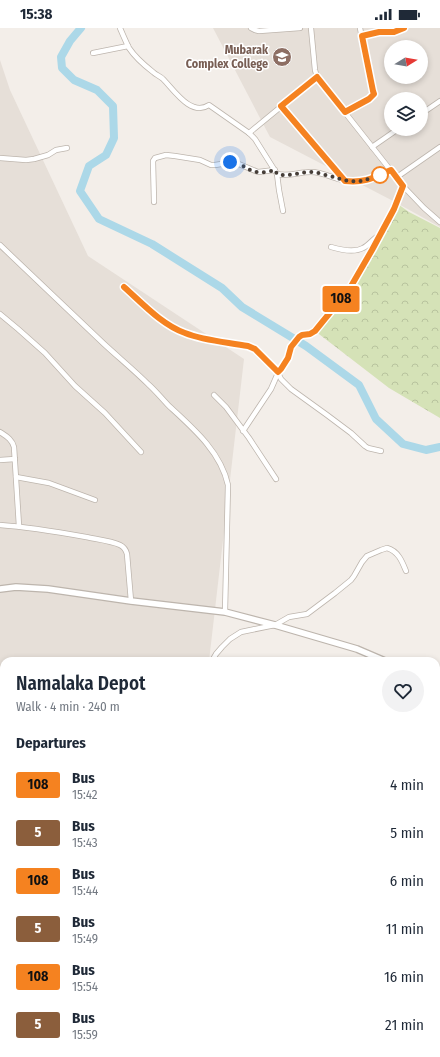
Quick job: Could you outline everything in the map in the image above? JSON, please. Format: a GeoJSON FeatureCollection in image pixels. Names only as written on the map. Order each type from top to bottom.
{"type":"FeatureCollection","features":[{"type":"Feature","properties":{"kind":"street"},"geometry":{"type":"LineString","coordinates":[[120,28],[131,51],[154,73],[162,77],[181,100],[202,109],[209,105],[249,133],[255,139],[276,172],[283,211]]}},
{"type":"Feature","properties":{"kind":"street"},"geometry":{"type":"LineString","coordinates":[[250,28],[259,30],[300,28]]}},
{"type":"Feature","properties":{"kind":"street"},"geometry":{"type":"LineString","coordinates":[[311,28],[314,70],[317,77],[403,186],[440,222]]}},
{"type":"Feature","properties":{"kind":"street"},"geometry":{"type":"LineString","coordinates":[[345,112],[369,99],[374,94],[360,28]]}},
{"type":"Feature","properties":{"kind":"street"},"geometry":{"type":"LineString","coordinates":[[362,36],[379,32],[394,32],[404,28]]}},
{"type":"Feature","properties":{"kind":"street"},"geometry":{"type":"LineString","coordinates":[[93,53],[128,46]]}},
{"type":"Feature","properties":{"kind":"street"},"geometry":{"type":"LineString","coordinates":[[249,133],[317,77]]}},
{"type":"Feature","properties":{"kind":"street"},"geometry":{"type":"LineString","coordinates":[[428,109],[440,101]]}},
{"type":"Feature","properties":{"kind":"street"},"geometry":{"type":"LineString","coordinates":[[281,106],[345,181]]}},
{"type":"Feature","properties":{"kind":"street"},"geometry":{"type":"LineString","coordinates":[[372,147],[388,136]]}},
{"type":"Feature","properties":{"kind":"street"},"geometry":{"type":"LineString","coordinates":[[397,177],[440,147]]}},
{"type":"Feature","properties":{"kind":"street"},"geometry":{"type":"LineString","coordinates":[[0,158],[26,160],[34,159],[48,155],[56,150],[67,148]]}},
{"type":"Feature","properties":{"kind":"street"},"geometry":{"type":"LineString","coordinates":[[154,202],[153,161],[155,158],[166,155],[195,159],[211,165],[234,162],[258,172],[276,172],[285,176],[310,172],[355,182],[364,181],[391,170]]}},
{"type":"Feature","properties":{"kind":"street"},"geometry":{"type":"LineString","coordinates":[[243,431],[274,384],[278,372],[288,358],[291,347],[302,335],[310,334],[315,331],[343,297],[380,235],[394,209],[403,186]]}},
{"type":"Feature","properties":{"kind":"street"},"geometry":{"type":"LineString","coordinates":[[332,247],[344,250],[364,248],[380,235]]}},
{"type":"Feature","properties":{"kind":"street"},"geometry":{"type":"LineString","coordinates":[[0,245],[103,343],[149,384],[189,424],[209,447],[218,461],[226,476],[228,485],[226,612]]}},
{"type":"Feature","properties":{"kind":"street"},"geometry":{"type":"LineString","coordinates":[[124,287],[162,320],[184,333],[202,338],[248,346],[255,349],[278,372],[281,379],[291,389],[351,433],[365,446],[381,451]]}},
{"type":"Feature","properties":{"kind":"street"},"geometry":{"type":"LineString","coordinates":[[0,314],[45,353],[75,386],[105,413],[141,452]]}},
{"type":"Feature","properties":{"kind":"street"},"geometry":{"type":"LineString","coordinates":[[214,395],[226,407],[276,479]]}},
{"type":"Feature","properties":{"kind":"street"},"geometry":{"type":"LineString","coordinates":[[0,432],[9,438],[13,444],[19,526]]}},
{"type":"Feature","properties":{"kind":"street"},"geometry":{"type":"LineString","coordinates":[[0,460],[15,459]]}},
{"type":"Feature","properties":{"kind":"street"},"geometry":{"type":"LineString","coordinates":[[16,478],[49,483],[95,500]]}},
{"type":"Feature","properties":{"kind":"street"},"geometry":{"type":"LineString","coordinates":[[0,525],[19,526],[121,545],[127,554],[131,601]]}},
{"type":"Feature","properties":{"kind":"street"},"geometry":{"type":"LineString","coordinates":[[214,657],[230,639],[241,632],[275,625],[289,616],[307,614],[335,594],[351,580],[364,558],[367,556],[387,548],[395,552],[402,561],[406,571]]}},
{"type":"Feature","properties":{"kind":"street"},"geometry":{"type":"LineString","coordinates":[[0,589],[16,587],[48,588],[131,601],[226,612],[357,649],[376,657]]}},
{"type":"Feature","properties":{"kind":"shaded area"},"geometry":{"type":"Polygon","coordinates":[[[213,28],[440,28],[440,227],[270,137],[213,28]]]}},
{"type":"Feature","properties":{"kind":"shaded area"},"geometry":{"type":"Polygon","coordinates":[[[0,60],[10,90],[88,256],[244,359],[209,657],[0,657],[0,60]]]}},
{"type":"Feature","properties":{"kind":"green space"},"geometry":{"type":"Polygon","coordinates":[[[395,202],[409,212],[440,228],[440,418],[389,388],[315,331],[355,287],[395,202]]]}},
{"type":"Feature","properties":{"kind":"waterway"},"geometry":{"type":"LineString","coordinates":[[81,28],[70,41],[61,57],[62,68],[74,80],[97,90],[113,106],[114,138],[106,155],[89,166],[80,191],[99,219],[152,244],[222,288],[242,307],[306,346],[359,385],[376,419],[403,444],[426,450],[440,447]]}},
{"type":"Feature","properties":{"kind":"bus line","name":"108"},"geometry":{"type":"LineString","coordinates":[[124,287],[162,320],[176,329],[192,336],[218,342],[248,346],[255,349],[278,372],[288,358],[291,347],[299,337],[304,334],[313,333],[350,288],[394,209],[403,186],[391,170],[360,182],[345,181],[281,106],[317,77],[345,112],[369,99],[374,94],[362,36],[384,31],[394,32],[404,28]]}},
{"type":"Feature","properties":{"kind":"place","name":"Mubarak Complex College"},"geometry":{"type":"Point","coordinates":[282,57]}},
{"type":"Feature","properties":{"kind":"route"},"geometry":{"type":"LineString","coordinates":[[230,162],[237,163],[258,172],[275,170],[277,174],[285,176],[310,172],[345,181],[360,182],[381,174],[380,175]]}}]}
